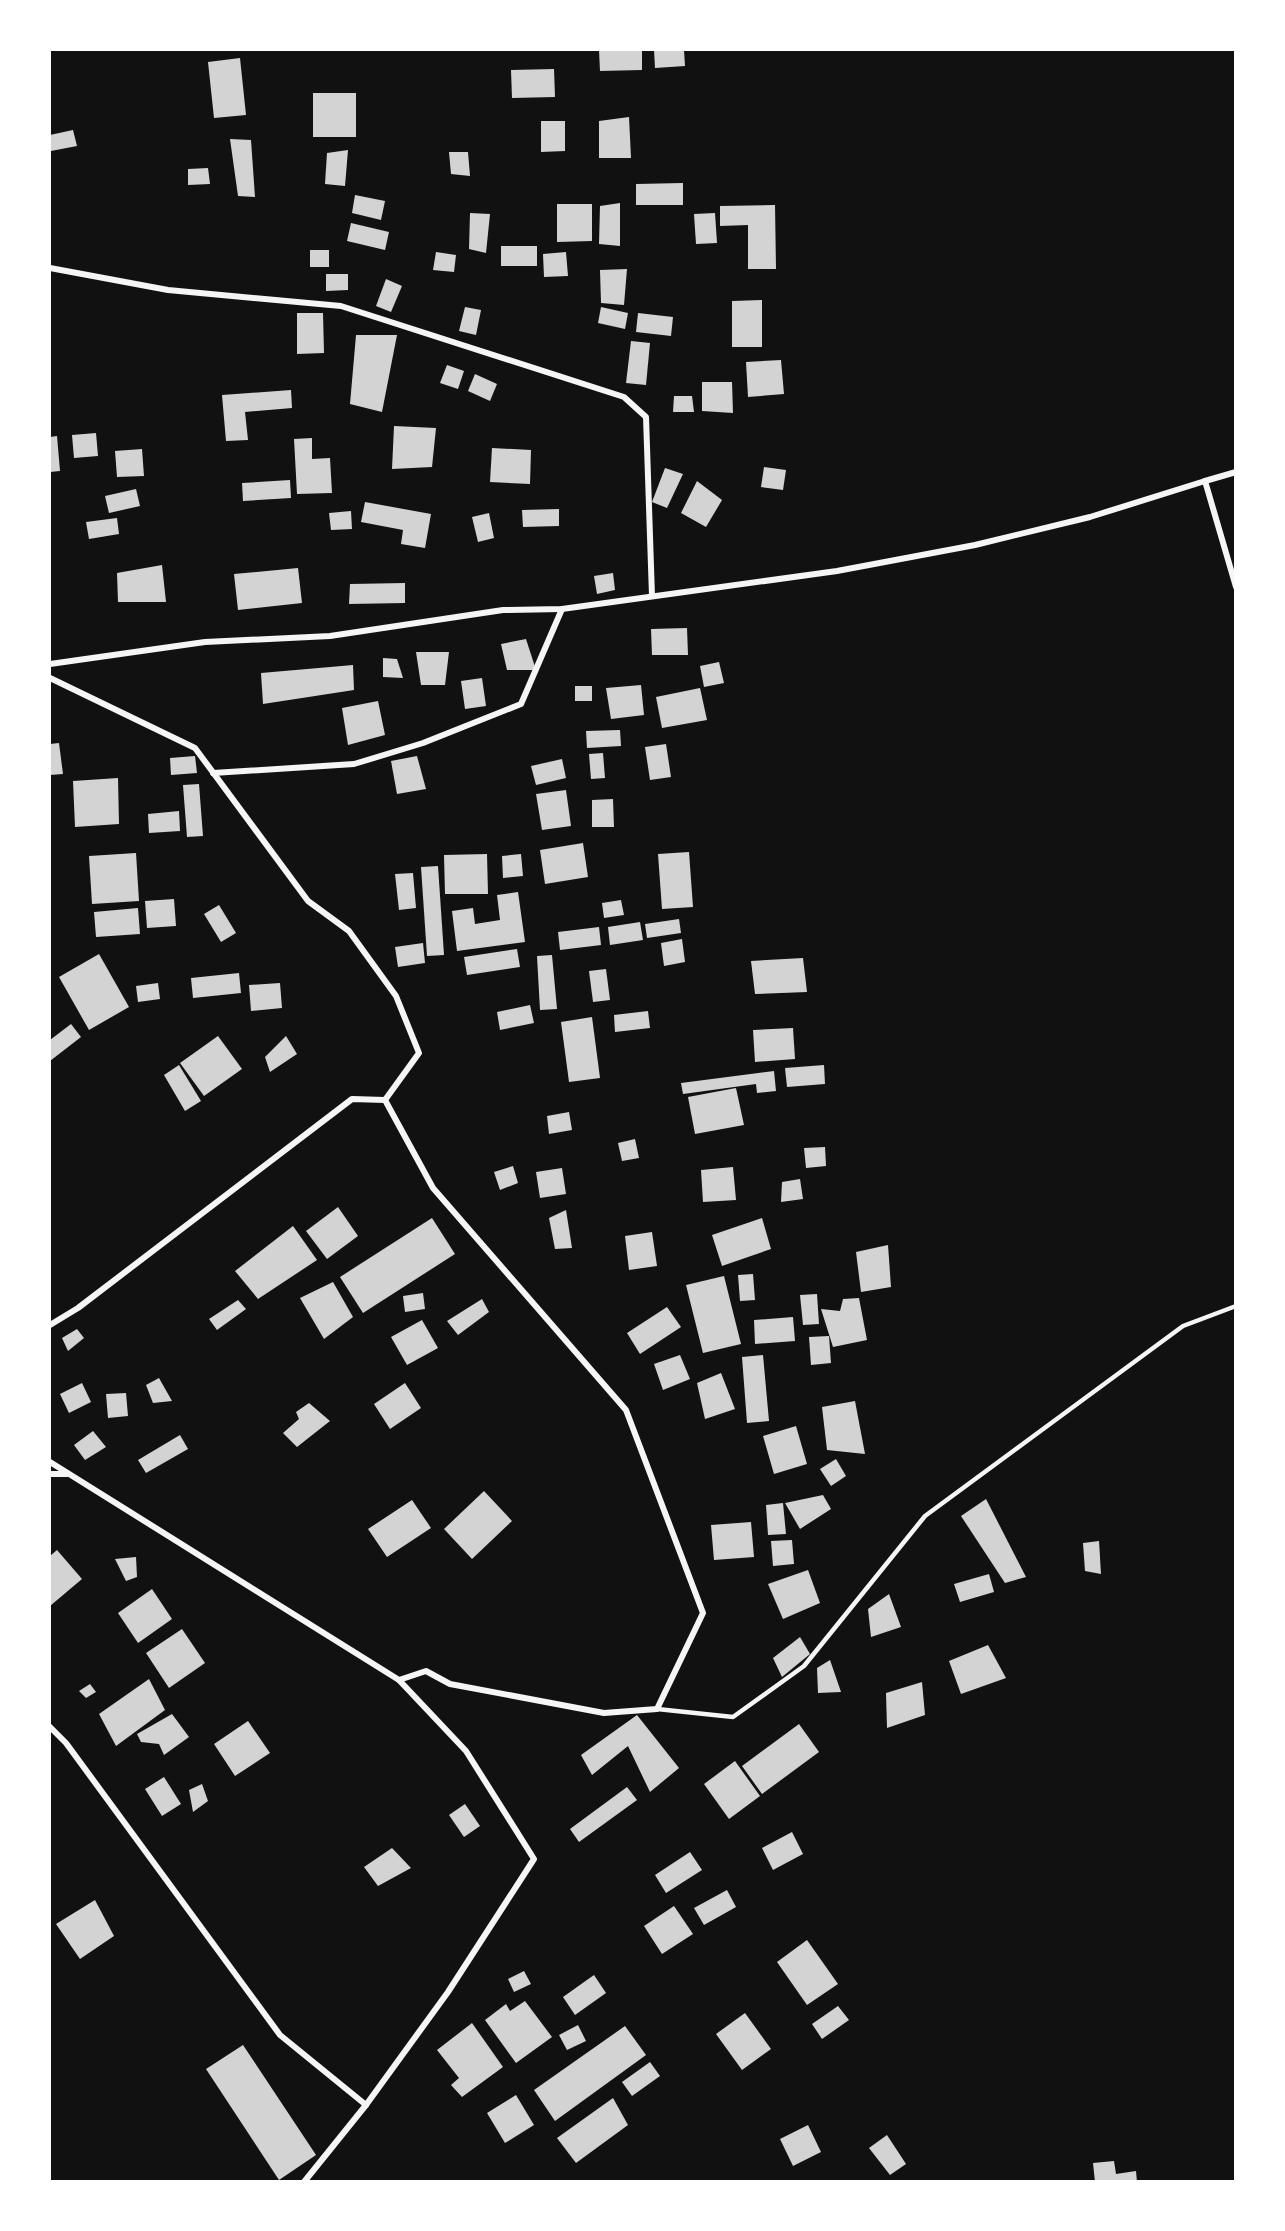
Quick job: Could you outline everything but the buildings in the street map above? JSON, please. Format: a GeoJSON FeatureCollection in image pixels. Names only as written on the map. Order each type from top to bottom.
{"type":"FeatureCollection","features":[{"type":"Feature","properties":{"kind":"street"},"geometry":{"type":"LineString","coordinates":[[50,268],[168,290],[340,306],[624,397],[646,417],[652,596]]}},
{"type":"Feature","properties":{"kind":"street"},"geometry":{"type":"LineString","coordinates":[[50,664],[205,642],[330,636],[503,610],[562,609],[837,571],[975,545],[1090,518],[1236,472]]}},
{"type":"Feature","properties":{"kind":"street"},"geometry":{"type":"LineString","coordinates":[[1205,481],[1236,586]]}},
{"type":"Feature","properties":{"kind":"street"},"geometry":{"type":"LineString","coordinates":[[213,772],[354,764],[423,742],[521,704],[562,609]]}},
{"type":"Feature","properties":{"kind":"street"},"geometry":{"type":"LineString","coordinates":[[50,678],[195,748],[308,901],[349,931],[396,996],[419,1053],[384,1100]]}},
{"type":"Feature","properties":{"kind":"street"},"geometry":{"type":"LineString","coordinates":[[50,1325],[78,1308],[352,1099],[384,1100]]}},
{"type":"Feature","properties":{"kind":"street"},"geometry":{"type":"LineString","coordinates":[[384,1100],[433,1188],[626,1410],[703,1613],[657,1709],[604,1713],[450,1684],[426,1671],[399,1680]]}},
{"type":"Feature","properties":{"kind":"street"},"geometry":{"type":"LineString","coordinates":[[50,1462],[399,1680],[466,1751],[534,1859],[448,1992],[366,2105],[304,2181]]}},
{"type":"Feature","properties":{"kind":"street"},"geometry":{"type":"LineString","coordinates":[[50,1474],[68,1474]]}},
{"type":"Feature","properties":{"kind":"street"},"geometry":{"type":"LineString","coordinates":[[50,1727],[66,1743],[280,2035],[366,2105]]}},
{"type":"Feature","properties":{"kind":"lane"},"geometry":{"type":"LineString","coordinates":[[657,1709],[733,1717],[804,1666],[925,1516],[1183,1326],[1236,1306]]}}]}
